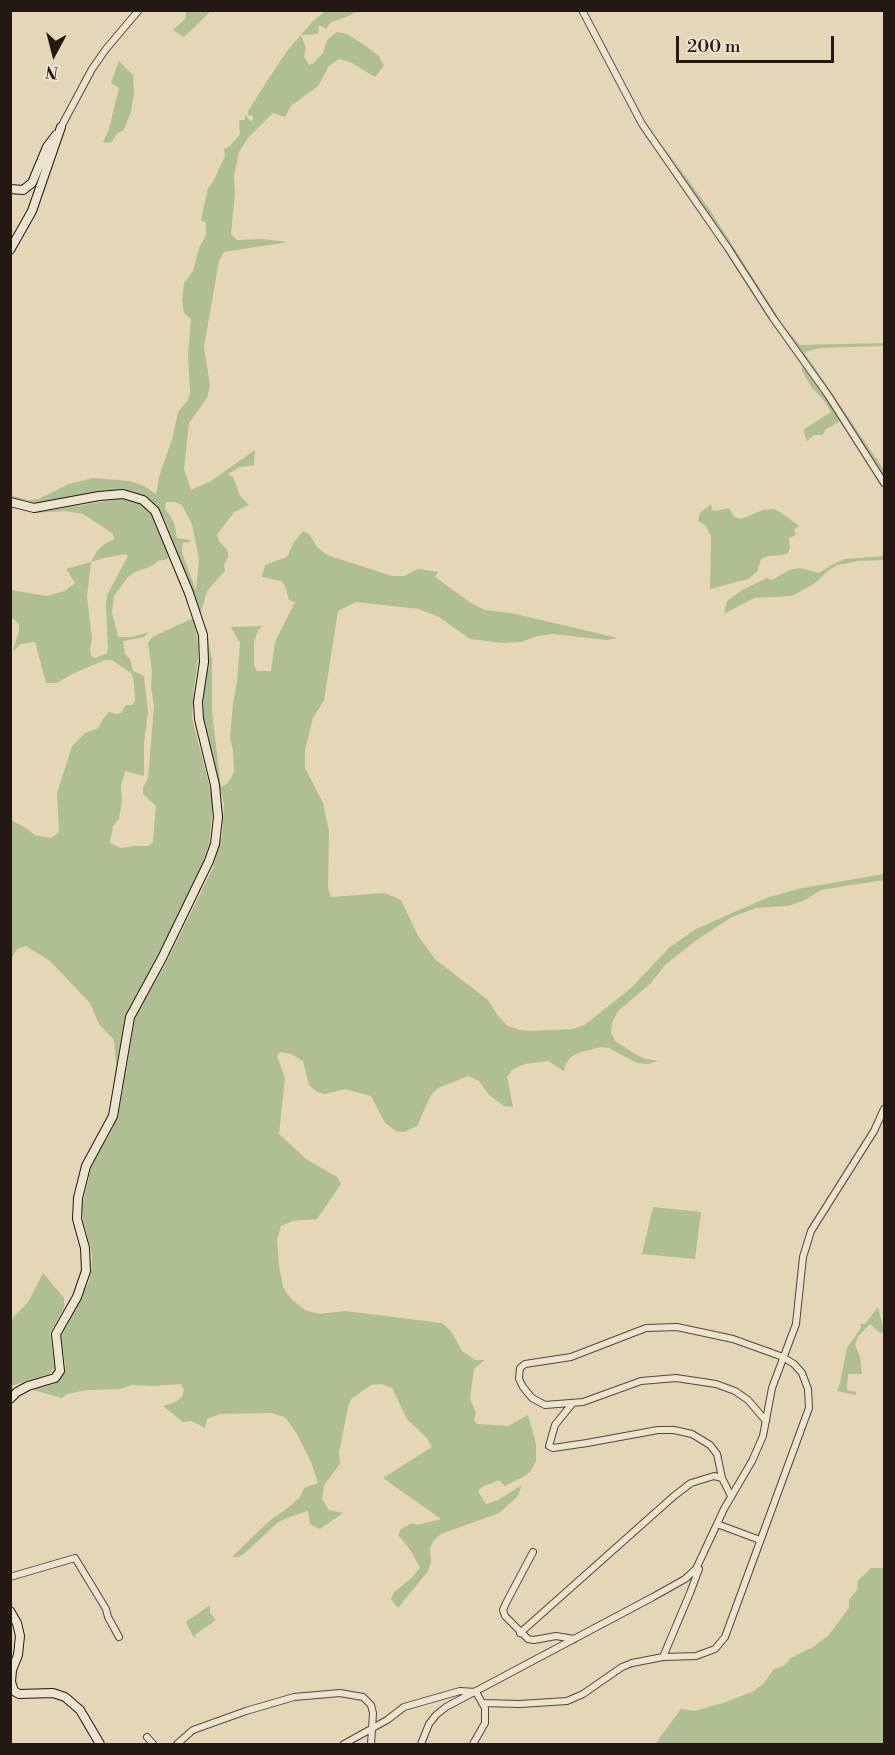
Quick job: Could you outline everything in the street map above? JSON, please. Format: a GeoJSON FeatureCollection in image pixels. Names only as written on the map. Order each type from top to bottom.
{"type":"FeatureCollection","features":[{"type":"Feature","properties":{"kind":"street"},"geometry":{"type":"LineString","coordinates":[[10,189],[22,190],[32,183],[47,147],[61,127],[92,69],[139,10]]}},
{"type":"Feature","properties":{"kind":"street"},"geometry":{"type":"LineString","coordinates":[[582,10],[642,124],[728,248],[772,318],[828,395],[885,483]]}},
{"type":"Feature","properties":{"kind":"street"},"geometry":{"type":"LineString","coordinates":[[10,250],[32,211],[61,127]]}},
{"type":"Feature","properties":{"kind":"street"},"geometry":{"type":"LineString","coordinates":[[10,502],[34,508],[123,494],[143,500],[155,512],[189,592],[203,635],[204,662],[198,702],[199,719],[215,785],[218,817],[209,861],[162,958],[130,1017],[113,1116],[86,1166],[78,1197],[77,1219],[85,1248],[86,1271],[82,1286],[56,1334],[60,1371],[55,1378],[22,1389],[10,1399]]}},
{"type":"Feature","properties":{"kind":"street"},"geometry":{"type":"LineString","coordinates":[[663,1657],[717,1524],[758,1449],[772,1388],[796,1324],[803,1257],[811,1231],[874,1131],[885,1109]]}},
{"type":"Feature","properties":{"kind":"street"},"geometry":{"type":"LineString","coordinates":[[482,1703],[547,1703],[576,1698],[622,1667],[641,1660],[704,1655],[716,1649],[723,1641],[809,1408],[808,1389],[802,1373],[783,1357],[733,1339],[677,1327],[646,1328],[572,1357],[525,1364],[520,1368],[519,1379],[532,1398],[545,1405],[572,1404],[596,1399],[641,1381],[685,1379],[716,1384],[735,1391],[748,1400],[766,1421]]}},
{"type":"Feature","properties":{"kind":"street"},"geometry":{"type":"LineString","coordinates":[[572,1404],[555,1425],[549,1446],[553,1448],[658,1430],[674,1430],[692,1434],[710,1445],[717,1454],[722,1478],[731,1496]]}},
{"type":"Feature","properties":{"kind":"street"},"geometry":{"type":"LineString","coordinates":[[520,1633],[686,1487],[707,1477],[722,1478]]}},
{"type":"Feature","properties":{"kind":"street"},"geometry":{"type":"LineString","coordinates":[[717,1524],[760,1540]]}},
{"type":"Feature","properties":{"kind":"street"},"geometry":{"type":"LineString","coordinates":[[533,1552],[503,1610],[507,1619],[520,1633],[531,1640],[556,1636],[574,1639]]}},
{"type":"Feature","properties":{"kind":"street"},"geometry":{"type":"LineString","coordinates":[[10,1577],[75,1558],[106,1609],[119,1637]]}},
{"type":"Feature","properties":{"kind":"street"},"geometry":{"type":"LineString","coordinates":[[421,1744],[429,1724],[446,1707],[685,1579],[696,1569],[702,1559]]}},
{"type":"Feature","properties":{"kind":"street"},"geometry":{"type":"LineString","coordinates":[[10,1611],[17,1623],[20,1636],[18,1654],[12,1670],[11,1682],[14,1691],[19,1694],[53,1693],[65,1697],[80,1710],[100,1744]]}},
{"type":"Feature","properties":{"kind":"street"},"geometry":{"type":"LineString","coordinates":[[344,1744],[411,1704],[460,1691],[476,1692]]}},
{"type":"Feature","properties":{"kind":"street"},"geometry":{"type":"LineString","coordinates":[[473,1744],[486,1719],[485,1708],[476,1692]]}},
{"type":"Feature","properties":{"kind":"street"},"geometry":{"type":"LineString","coordinates":[[177,1744],[193,1730],[273,1702],[340,1693],[368,1700],[373,1709],[370,1744]]}},
{"type":"Feature","properties":{"kind":"street"},"geometry":{"type":"LineString","coordinates":[[147,1737],[153,1744]]}},
{"type":"Feature","properties":{"kind":"green space"},"geometry":{"type":"Polygon","coordinates":[[[184,11],[211,11],[184,37],[173,30],[185,19],[184,11]]]}},
{"type":"Feature","properties":{"kind":"green space"},"geometry":{"type":"Polygon","coordinates":[[[325,11],[357,11],[331,22],[326,29],[319,25],[318,34],[301,35],[306,48],[304,57],[309,65],[323,53],[327,40],[337,32],[347,34],[366,46],[379,56],[384,66],[375,77],[352,63],[339,59],[329,66],[318,86],[291,106],[285,117],[273,113],[248,138],[239,152],[234,176],[235,193],[231,234],[237,240],[262,239],[288,242],[224,252],[219,261],[204,347],[210,385],[207,398],[189,423],[184,469],[191,490],[211,481],[255,450],[254,465],[240,467],[228,474],[233,477],[240,496],[249,505],[234,512],[217,535],[228,551],[228,558],[224,564],[225,571],[207,591],[200,616],[165,520],[154,504],[145,497],[130,491],[116,491],[31,504],[11,498],[10,495],[28,500],[38,499],[69,484],[93,478],[130,481],[156,494],[178,412],[188,400],[190,392],[188,354],[191,319],[184,313],[182,301],[184,283],[193,271],[199,248],[206,235],[206,223],[201,220],[208,188],[225,156],[224,149],[230,146],[240,134],[239,120],[245,120],[245,114],[250,121],[253,120],[253,116],[248,115],[248,111],[287,51],[313,21],[325,11]],[[166,502],[165,509],[174,522],[177,538],[191,540],[183,543],[182,553],[196,590],[199,560],[192,524],[182,505],[166,502]]]}},
{"type":"Feature","properties":{"kind":"green space"},"geometry":{"type":"Polygon","coordinates":[[[119,61],[133,75],[134,93],[131,112],[124,130],[117,133],[112,142],[107,143],[103,142],[109,129],[119,88],[111,83],[119,61]]]}},
{"type":"Feature","properties":{"kind":"green space"},"geometry":{"type":"Polygon","coordinates":[[[661,143],[710,210],[783,325],[800,345],[884,343],[884,346],[820,348],[804,352],[884,470],[884,478],[831,395],[775,316],[661,143]]]}},
{"type":"Feature","properties":{"kind":"green space"},"geometry":{"type":"Polygon","coordinates":[[[802,366],[840,421],[825,430],[823,435],[814,435],[807,441],[803,430],[831,412],[812,388],[802,371],[802,366]]]}},
{"type":"Feature","properties":{"kind":"green space"},"geometry":{"type":"Polygon","coordinates":[[[123,498],[143,504],[150,512],[171,555],[128,577],[114,596],[112,612],[118,637],[132,637],[149,632],[144,637],[123,641],[125,654],[130,659],[133,671],[144,676],[148,712],[144,743],[144,776],[125,771],[121,786],[122,801],[119,819],[113,826],[110,843],[121,848],[148,846],[153,842],[156,806],[143,794],[148,778],[154,706],[148,643],[152,637],[191,619],[194,621],[198,643],[192,718],[212,796],[209,844],[203,862],[166,939],[126,1016],[110,1115],[116,1064],[114,1040],[99,1024],[90,1003],[50,961],[26,946],[17,949],[11,959],[11,820],[35,835],[51,838],[56,835],[59,831],[57,793],[72,746],[85,733],[98,728],[109,712],[121,713],[126,705],[132,705],[135,701],[132,674],[112,660],[105,660],[57,683],[46,683],[35,642],[21,644],[13,651],[19,624],[11,617],[11,590],[47,596],[65,591],[75,583],[66,569],[91,562],[97,551],[115,539],[112,533],[83,514],[65,511],[35,513],[123,498]],[[125,554],[91,562],[87,597],[92,638],[90,650],[91,656],[95,658],[107,653],[107,595],[128,556],[125,554]]]}},
{"type":"Feature","properties":{"kind":"green space"},"geometry":{"type":"Polygon","coordinates":[[[711,504],[712,510],[729,508],[734,517],[741,519],[763,510],[774,509],[780,512],[799,526],[794,530],[796,535],[789,538],[788,553],[761,559],[757,572],[748,579],[710,589],[711,536],[705,525],[698,521],[700,513],[711,504]]]}},
{"type":"Feature","properties":{"kind":"green space"},"geometry":{"type":"Polygon","coordinates":[[[303,531],[310,535],[317,547],[327,555],[392,576],[404,576],[418,569],[438,572],[435,577],[471,603],[485,610],[511,613],[618,638],[606,640],[553,634],[537,636],[522,642],[503,643],[470,639],[439,617],[419,609],[356,602],[338,611],[324,700],[313,718],[305,750],[305,768],[323,803],[329,831],[328,888],[331,897],[385,893],[401,900],[418,936],[436,960],[488,1000],[498,1016],[508,1026],[531,1031],[573,1029],[586,1024],[631,988],[670,947],[696,929],[766,898],[802,888],[884,874],[884,880],[821,890],[803,901],[788,906],[756,908],[732,917],[698,939],[666,964],[650,984],[618,1011],[612,1023],[611,1033],[615,1041],[635,1054],[658,1061],[648,1064],[637,1063],[609,1048],[601,1047],[571,1057],[564,1071],[548,1061],[525,1064],[513,1069],[507,1077],[513,1107],[504,1106],[489,1095],[479,1081],[468,1076],[438,1088],[431,1095],[417,1126],[404,1132],[396,1131],[385,1123],[371,1096],[345,1089],[325,1094],[317,1092],[309,1085],[303,1061],[291,1054],[280,1052],[277,1056],[285,1078],[279,1134],[306,1159],[337,1177],[341,1184],[317,1219],[293,1221],[281,1226],[277,1239],[279,1265],[283,1287],[291,1299],[305,1310],[319,1314],[345,1311],[442,1323],[451,1331],[462,1351],[475,1360],[485,1360],[474,1369],[470,1399],[476,1412],[474,1420],[477,1424],[508,1426],[528,1415],[536,1444],[536,1461],[530,1472],[505,1486],[499,1480],[478,1491],[486,1504],[498,1500],[522,1485],[517,1497],[499,1513],[441,1534],[433,1541],[428,1571],[398,1608],[391,1599],[394,1592],[413,1577],[420,1567],[398,1535],[401,1529],[412,1523],[417,1525],[441,1519],[383,1478],[432,1447],[427,1438],[407,1419],[392,1388],[382,1384],[371,1385],[351,1399],[339,1453],[340,1464],[324,1485],[322,1499],[329,1510],[343,1513],[320,1529],[310,1524],[308,1511],[287,1518],[277,1523],[239,1557],[232,1557],[268,1522],[300,1497],[304,1488],[318,1483],[311,1462],[297,1434],[285,1417],[271,1413],[220,1414],[207,1419],[205,1428],[192,1421],[183,1422],[163,1406],[182,1397],[184,1390],[181,1384],[132,1385],[120,1389],[87,1390],[67,1394],[62,1398],[33,1390],[54,1384],[63,1376],[65,1365],[61,1336],[89,1282],[92,1254],[82,1207],[91,1167],[97,1152],[110,1134],[119,1110],[135,1017],[166,963],[213,868],[222,836],[224,804],[203,718],[208,662],[206,632],[212,659],[212,712],[221,787],[228,783],[234,772],[230,738],[240,643],[231,627],[263,626],[258,630],[254,642],[254,665],[257,671],[271,671],[275,642],[295,602],[289,600],[281,581],[262,577],[265,565],[287,557],[294,542],[303,531]]]}},
{"type":"Feature","properties":{"kind":"green space"},"geometry":{"type":"Polygon","coordinates":[[[884,556],[884,560],[837,565],[814,584],[792,596],[754,598],[724,614],[727,601],[742,590],[767,578],[772,580],[789,570],[800,568],[819,573],[845,559],[884,556]]]}},
{"type":"Feature","properties":{"kind":"green space"},"geometry":{"type":"Polygon","coordinates":[[[653,1207],[701,1212],[695,1259],[642,1254],[653,1207]]]}},
{"type":"Feature","properties":{"kind":"green space"},"geometry":{"type":"Polygon","coordinates":[[[43,1273],[64,1298],[64,1308],[50,1333],[55,1368],[49,1374],[11,1386],[11,1320],[28,1302],[43,1273]]]}},
{"type":"Feature","properties":{"kind":"green space"},"geometry":{"type":"Polygon","coordinates":[[[878,1307],[884,1331],[880,1333],[870,1324],[858,1336],[855,1345],[860,1357],[862,1374],[848,1374],[847,1390],[856,1392],[856,1395],[837,1391],[847,1348],[861,1328],[860,1324],[865,1324],[878,1307]]]}},
{"type":"Feature","properties":{"kind":"green space"},"geometry":{"type":"Polygon","coordinates":[[[871,1568],[884,1568],[884,1744],[655,1744],[681,1709],[694,1711],[754,1691],[764,1683],[774,1669],[784,1666],[791,1658],[828,1636],[849,1608],[849,1600],[857,1590],[858,1581],[871,1568]]]}},
{"type":"Feature","properties":{"kind":"green space"},"geometry":{"type":"Polygon","coordinates":[[[210,1605],[210,1613],[216,1620],[196,1634],[194,1638],[186,1622],[210,1605]]]}}]}
